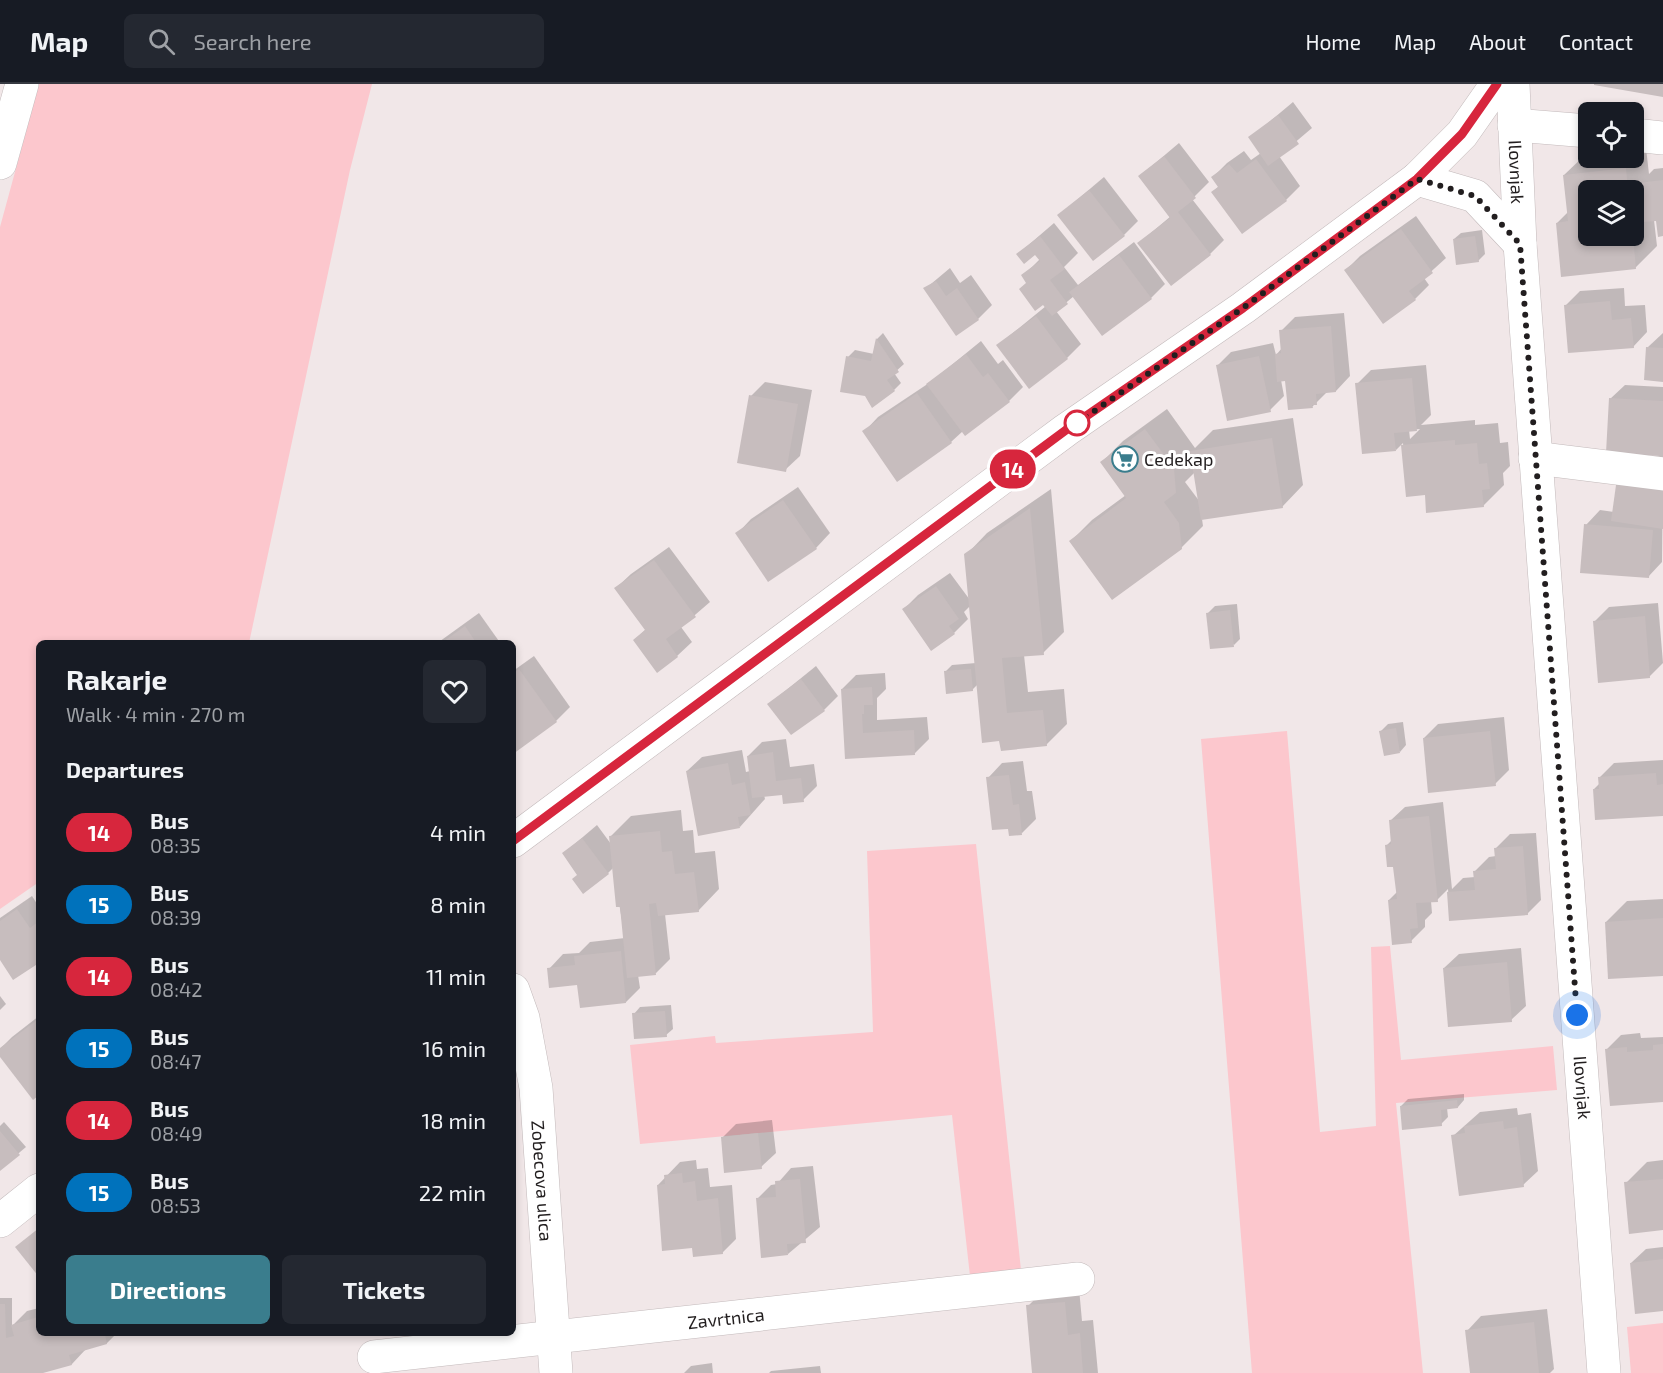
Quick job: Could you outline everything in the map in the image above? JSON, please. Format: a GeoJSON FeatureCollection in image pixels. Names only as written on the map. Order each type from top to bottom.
{"type":"FeatureCollection","features":[{"type":"Feature","properties":{"kind":"street"},"geometry":{"type":"LineString","coordinates":[[0,163],[22,84]]}},
{"type":"Feature","properties":{"kind":"street"},"geometry":{"type":"LineString","coordinates":[[516,839],[1066,430],[1243,308],[1417,179],[1462,134],[1497,84]]}},
{"type":"Feature","properties":{"kind":"street","name":"Ilovnjak"},"geometry":{"type":"LineString","coordinates":[[1513,84],[1520,244],[1535,458],[1604,1373]]}},
{"type":"Feature","properties":{"kind":"street"},"geometry":{"type":"LineString","coordinates":[[1514,125],[1578,130]]}},
{"type":"Feature","properties":{"kind":"street"},"geometry":{"type":"LineString","coordinates":[[1644,136],[1663,138]]}},
{"type":"Feature","properties":{"kind":"street"},"geometry":{"type":"LineString","coordinates":[[1417,179],[1475,196],[1520,244]]}},
{"type":"Feature","properties":{"kind":"street"},"geometry":{"type":"LineString","coordinates":[[1535,458],[1663,474]]}},
{"type":"Feature","properties":{"kind":"street","name":"Zobecova ulica"},"geometry":{"type":"LineString","coordinates":[[516,998],[523,1018],[537,1088],[556,1373]]}},
{"type":"Feature","properties":{"kind":"street"},"geometry":{"type":"LineString","coordinates":[[0,1221],[36,1192]]}},
{"type":"Feature","properties":{"kind":"street","name":"Zavrtnica"},"geometry":{"type":"LineString","coordinates":[[374,1356],[1078,1279]]}},
{"type":"Feature","properties":{"kind":"shaded area"},"geometry":{"type":"Polygon","coordinates":[[[39,84],[372,84],[350,170],[250,640],[36,640],[36,884],[0,909],[0,227],[39,84]]]}},
{"type":"Feature","properties":{"kind":"shaded area"},"geometry":{"type":"Polygon","coordinates":[[[1287,731],[1320,1132],[1376,1126],[1371,947],[1390,946],[1401,1060],[1553,1046],[1557,1090],[1396,1103],[1423,1373],[1252,1373],[1201,739],[1287,731]]]}},
{"type":"Feature","properties":{"kind":"shaded area"},"geometry":{"type":"Polygon","coordinates":[[[976,844],[1021,1270],[970,1276],[952,1115],[640,1144],[630,1045],[715,1036],[716,1043],[873,1032],[867,851],[976,844]]]}},
{"type":"Feature","properties":{"kind":"shaded area"},"geometry":{"type":"Polygon","coordinates":[[[1663,1323],[1663,1373],[1631,1373],[1627,1327],[1663,1323]]]}},
{"type":"Feature","properties":{"kind":"building"},"geometry":{"type":"Polygon","coordinates":[[[1663,84],[1663,97],[1594,85],[1663,84]]]}},
{"type":"Feature","properties":{"kind":"building"},"geometry":{"type":"Polygon","coordinates":[[[1278,115],[1299,144],[1268,166],[1248,137],[1278,115]]]}},
{"type":"Feature","properties":{"kind":"building"},"geometry":{"type":"Polygon","coordinates":[[[1164,156],[1196,198],[1178,212],[1211,255],[1171,286],[1137,243],[1170,218],[1138,176],[1164,156]]]}},
{"type":"Feature","properties":{"kind":"building"},"geometry":{"type":"Polygon","coordinates":[[[1256,159],[1287,201],[1242,234],[1211,192],[1218,187],[1211,177],[1229,164],[1237,173],[1256,159]]]}},
{"type":"Feature","properties":{"kind":"building"},"geometry":{"type":"Polygon","coordinates":[[[1626,168],[1627,180],[1578,180],[1578,246],[1634,246],[1636,269],[1561,277],[1556,223],[1568,221],[1563,175],[1626,168]]]}},
{"type":"Feature","properties":{"kind":"building"},"geometry":{"type":"Polygon","coordinates":[[[1663,180],[1663,236],[1658,237],[1656,221],[1644,222],[1644,182],[1663,180]]]}},
{"type":"Feature","properties":{"kind":"building"},"geometry":{"type":"Polygon","coordinates":[[[1089,190],[1125,236],[1093,261],[1057,215],[1089,190]]]}},
{"type":"Feature","properties":{"kind":"building"},"geometry":{"type":"Polygon","coordinates":[[[1401,229],[1433,273],[1409,291],[1416,300],[1383,324],[1344,270],[1401,229]]]}},
{"type":"Feature","properties":{"kind":"building"},"geometry":{"type":"Polygon","coordinates":[[[1040,236],[1065,269],[1050,280],[1068,304],[1052,316],[1043,305],[1035,311],[1019,289],[1026,283],[1021,275],[1040,261],[1035,255],[1024,264],[1016,254],[1040,236]]]}},
{"type":"Feature","properties":{"kind":"building"},"geometry":{"type":"Polygon","coordinates":[[[1475,236],[1479,262],[1456,265],[1453,239],[1475,236]]]}},
{"type":"Feature","properties":{"kind":"building"},"geometry":{"type":"Polygon","coordinates":[[[1119,255],[1152,299],[1102,336],[1069,292],[1119,255]]]}},
{"type":"Feature","properties":{"kind":"building"},"geometry":{"type":"Polygon","coordinates":[[[936,281],[946,296],[957,288],[979,320],[956,336],[923,288],[936,281]]]}},
{"type":"Feature","properties":{"kind":"building"},"geometry":{"type":"Polygon","coordinates":[[[1610,301],[1612,320],[1631,318],[1634,348],[1568,353],[1564,305],[1610,301]]]}},
{"type":"Feature","properties":{"kind":"building"},"geometry":{"type":"Polygon","coordinates":[[[1036,316],[1068,359],[1029,389],[996,345],[1036,316]]]}},
{"type":"Feature","properties":{"kind":"building"},"geometry":{"type":"Polygon","coordinates":[[[1331,326],[1336,392],[1316,394],[1317,405],[1312,405],[1313,408],[1288,410],[1285,381],[1277,382],[1275,354],[1281,353],[1279,330],[1331,326]]]}},
{"type":"Feature","properties":{"kind":"building"},"geometry":{"type":"Polygon","coordinates":[[[876,338],[899,372],[887,380],[895,391],[872,408],[865,396],[840,392],[846,356],[871,361],[876,338]]]}},
{"type":"Feature","properties":{"kind":"building"},"geometry":{"type":"Polygon","coordinates":[[[1646,347],[1663,348],[1663,382],[1644,380],[1646,347]]]}},
{"type":"Feature","properties":{"kind":"building"},"geometry":{"type":"Polygon","coordinates":[[[966,354],[983,377],[988,373],[1010,402],[965,436],[926,384],[966,354]]]}},
{"type":"Feature","properties":{"kind":"building"},"geometry":{"type":"Polygon","coordinates":[[[1259,356],[1271,412],[1227,421],[1216,365],[1259,356]]]}},
{"type":"Feature","properties":{"kind":"building"},"geometry":{"type":"Polygon","coordinates":[[[1412,378],[1417,431],[1394,433],[1396,451],[1362,454],[1355,383],[1412,378]]]}},
{"type":"Feature","properties":{"kind":"building"},"geometry":{"type":"Polygon","coordinates":[[[917,393],[952,443],[897,482],[862,431],[917,393]]]}},
{"type":"Feature","properties":{"kind":"building"},"geometry":{"type":"Polygon","coordinates":[[[749,395],[798,404],[786,472],[737,463],[749,395]]]}},
{"type":"Feature","properties":{"kind":"building"},"geometry":{"type":"Polygon","coordinates":[[[1609,398],[1663,401],[1663,462],[1652,461],[1660,456],[1606,453],[1609,398]]]}},
{"type":"Feature","properties":{"kind":"building"},"geometry":{"type":"Polygon","coordinates":[[[1145,429],[1174,468],[1176,493],[1164,502],[1179,523],[1182,549],[1112,600],[1069,541],[1126,498],[1100,462],[1145,429]]]}},
{"type":"Feature","properties":{"kind":"building"},"geometry":{"type":"Polygon","coordinates":[[[1272,438],[1283,508],[1201,520],[1190,451],[1272,438]]]}},
{"type":"Feature","properties":{"kind":"building"},"geometry":{"type":"Polygon","coordinates":[[[1455,440],[1455,445],[1477,443],[1479,464],[1487,463],[1490,489],[1482,490],[1484,507],[1426,513],[1425,495],[1406,497],[1401,445],[1455,440]]]}},
{"type":"Feature","properties":{"kind":"building"},"geometry":{"type":"Polygon","coordinates":[[[1617,478],[1663,485],[1663,529],[1611,521],[1617,478]]]}},
{"type":"Feature","properties":{"kind":"building"},"geometry":{"type":"Polygon","coordinates":[[[783,500],[817,549],[768,582],[735,533],[783,500]]]}},
{"type":"Feature","properties":{"kind":"building"},"geometry":{"type":"Polygon","coordinates":[[[1030,508],[1044,655],[1002,658],[1007,713],[1043,710],[1047,746],[1001,751],[999,741],[982,743],[964,554],[1030,508]]]}},
{"type":"Feature","properties":{"kind":"building"},"geometry":{"type":"Polygon","coordinates":[[[1584,524],[1653,530],[1649,578],[1580,573],[1584,524]]]}},
{"type":"Feature","properties":{"kind":"building"},"geometry":{"type":"Polygon","coordinates":[[[654,560],[696,617],[666,639],[678,657],[657,673],[633,640],[645,630],[614,588],[654,560]]]}},
{"type":"Feature","properties":{"kind":"building"},"geometry":{"type":"Polygon","coordinates":[[[936,586],[959,619],[949,626],[955,634],[931,651],[902,609],[936,586]]]}},
{"type":"Feature","properties":{"kind":"building"},"geometry":{"type":"Polygon","coordinates":[[[1230,610],[1234,647],[1210,649],[1206,613],[1230,610]]]}},
{"type":"Feature","properties":{"kind":"building"},"geometry":{"type":"Polygon","coordinates":[[[1645,616],[1650,678],[1598,683],[1593,621],[1645,616]]]}},
{"type":"Feature","properties":{"kind":"building"},"geometry":{"type":"Polygon","coordinates":[[[465,626],[474,640],[446,640],[465,626]]]}},
{"type":"Feature","properties":{"kind":"building"},"geometry":{"type":"Polygon","coordinates":[[[519,669],[557,722],[516,752],[516,671],[519,669]]]}},
{"type":"Feature","properties":{"kind":"building"},"geometry":{"type":"Polygon","coordinates":[[[971,669],[973,691],[946,694],[944,671],[971,669]]]}},
{"type":"Feature","properties":{"kind":"building"},"geometry":{"type":"Polygon","coordinates":[[[801,679],[825,711],[791,735],[767,704],[801,679]]]}},
{"type":"Feature","properties":{"kind":"building"},"geometry":{"type":"Polygon","coordinates":[[[872,687],[873,705],[864,705],[864,714],[862,714],[863,733],[914,730],[915,755],[845,759],[841,689],[872,687]]]}},
{"type":"Feature","properties":{"kind":"building"},"geometry":{"type":"Polygon","coordinates":[[[1396,728],[1400,753],[1384,756],[1379,731],[1396,728]]]}},
{"type":"Feature","properties":{"kind":"building"},"geometry":{"type":"Polygon","coordinates":[[[1490,731],[1496,786],[1428,793],[1423,738],[1490,731]]]}},
{"type":"Feature","properties":{"kind":"building"},"geometry":{"type":"Polygon","coordinates":[[[773,752],[776,781],[801,778],[804,802],[783,804],[782,795],[752,798],[747,756],[773,752]]]}},
{"type":"Feature","properties":{"kind":"building"},"geometry":{"type":"Polygon","coordinates":[[[728,763],[732,785],[745,782],[751,815],[738,817],[740,828],[698,836],[686,771],[728,763]]]}},
{"type":"Feature","properties":{"kind":"building"},"geometry":{"type":"Polygon","coordinates":[[[1656,773],[1657,785],[1663,784],[1663,816],[1595,820],[1593,789],[1599,789],[1598,777],[1656,773]]]}},
{"type":"Feature","properties":{"kind":"building"},"geometry":{"type":"Polygon","coordinates":[[[1009,775],[1013,805],[1019,804],[1022,835],[1009,836],[1008,829],[992,830],[986,777],[1009,775]]]}},
{"type":"Feature","properties":{"kind":"building"},"geometry":{"type":"Polygon","coordinates":[[[1429,816],[1438,902],[1416,903],[1418,928],[1410,929],[1412,943],[1392,945],[1388,900],[1397,899],[1393,867],[1387,867],[1385,845],[1391,844],[1389,820],[1429,816]]]}},
{"type":"Feature","properties":{"kind":"building"},"geometry":{"type":"Polygon","coordinates":[[[660,831],[662,852],[672,851],[675,874],[694,872],[699,912],[658,916],[656,903],[649,904],[656,975],[627,978],[620,907],[616,907],[609,836],[660,831]]]}},
{"type":"Feature","properties":{"kind":"building"},"geometry":{"type":"Polygon","coordinates":[[[582,838],[609,874],[583,894],[572,879],[577,875],[562,853],[582,838]]]}},
{"type":"Feature","properties":{"kind":"building"},"geometry":{"type":"Polygon","coordinates":[[[1523,846],[1528,915],[1449,921],[1447,892],[1475,890],[1473,871],[1496,869],[1494,848],[1523,846]]]}},
{"type":"Feature","properties":{"kind":"building"},"geometry":{"type":"Polygon","coordinates":[[[17,909],[30,928],[36,923],[36,965],[13,980],[0,960],[0,921],[17,909]]]}},
{"type":"Feature","properties":{"kind":"building"},"geometry":{"type":"Polygon","coordinates":[[[1663,918],[1663,976],[1608,979],[1605,922],[1663,918]]]}},
{"type":"Feature","properties":{"kind":"building"},"geometry":{"type":"Polygon","coordinates":[[[621,951],[626,1003],[580,1008],[577,985],[549,988],[547,968],[575,965],[574,956],[621,951]]]}},
{"type":"Feature","properties":{"kind":"building"},"geometry":{"type":"Polygon","coordinates":[[[1507,962],[1512,1022],[1448,1027],[1443,968],[1507,962]]]}},
{"type":"Feature","properties":{"kind":"building"},"geometry":{"type":"Polygon","coordinates":[[[665,1011],[667,1037],[634,1039],[632,1013],[665,1011]]]}},
{"type":"Feature","properties":{"kind":"building"},"geometry":{"type":"Polygon","coordinates":[[[36,1021],[36,1098],[33,1100],[0,1057],[0,1048],[36,1021]]]}},
{"type":"Feature","properties":{"kind":"building"},"geometry":{"type":"Polygon","coordinates":[[[1663,1044],[1663,1102],[1610,1106],[1605,1049],[1627,1047],[1627,1052],[1653,1050],[1653,1045],[1663,1044]]]}},
{"type":"Feature","properties":{"kind":"building"},"geometry":{"type":"Polygon","coordinates":[[[1457,1100],[1458,1108],[1441,1110],[1442,1126],[1402,1130],[1400,1106],[1457,1100]]]}},
{"type":"Feature","properties":{"kind":"building"},"geometry":{"type":"Polygon","coordinates":[[[1503,1121],[1504,1129],[1517,1127],[1524,1187],[1459,1196],[1451,1135],[1465,1133],[1464,1126],[1503,1121]]]}},
{"type":"Feature","properties":{"kind":"building"},"geometry":{"type":"Polygon","coordinates":[[[0,1131],[20,1155],[0,1171],[0,1131]]]}},
{"type":"Feature","properties":{"kind":"building"},"geometry":{"type":"Polygon","coordinates":[[[758,1133],[762,1169],[724,1173],[721,1137],[758,1133]]]}},
{"type":"Feature","properties":{"kind":"building"},"geometry":{"type":"Polygon","coordinates":[[[682,1173],[683,1183],[695,1181],[697,1201],[718,1198],[723,1254],[693,1257],[692,1248],[662,1251],[657,1185],[665,1184],[664,1175],[682,1173]]]}},
{"type":"Feature","properties":{"kind":"building"},"geometry":{"type":"Polygon","coordinates":[[[800,1179],[806,1243],[787,1244],[788,1255],[761,1258],[756,1198],[776,1197],[775,1181],[800,1179]]]}},
{"type":"Feature","properties":{"kind":"building"},"geometry":{"type":"Polygon","coordinates":[[[1663,1179],[1663,1230],[1629,1234],[1624,1182],[1663,1179]]]}},
{"type":"Feature","properties":{"kind":"building"},"geometry":{"type":"Polygon","coordinates":[[[36,1230],[36,1273],[15,1247],[36,1230]]]}},
{"type":"Feature","properties":{"kind":"building"},"geometry":{"type":"Polygon","coordinates":[[[1663,1259],[1663,1311],[1635,1314],[1630,1263],[1663,1259]]]}},
{"type":"Feature","properties":{"kind":"building"},"geometry":{"type":"Polygon","coordinates":[[[1065,1302],[1068,1335],[1080,1333],[1083,1373],[1032,1373],[1026,1305],[1065,1302]]]}},
{"type":"Feature","properties":{"kind":"building"},"geometry":{"type":"Polygon","coordinates":[[[0,1304],[5,1304],[6,1338],[14,1336],[11,1325],[36,1318],[36,1336],[105,1336],[107,1344],[69,1355],[72,1365],[43,1373],[0,1373],[0,1304]]]}},
{"type":"Feature","properties":{"kind":"building"},"geometry":{"type":"Polygon","coordinates":[[[1534,1322],[1539,1373],[1470,1373],[1465,1330],[1534,1322]]]}},
{"type":"Feature","properties":{"kind":"bus line","name":"14"},"geometry":{"type":"LineString","coordinates":[[516,839],[1066,430],[1243,308],[1417,179],[1462,134],[1478,115],[1497,84]]}},
{"type":"Feature","properties":{"kind":"place","name":"Cedekap"},"geometry":{"type":"Point","coordinates":[1125,459]}},
{"type":"Feature","properties":{"kind":"route"},"geometry":{"type":"LineString","coordinates":[[1077,423],[1243,308],[1417,179],[1448,186],[1475,196],[1520,244],[1577,1015]]}}]}
